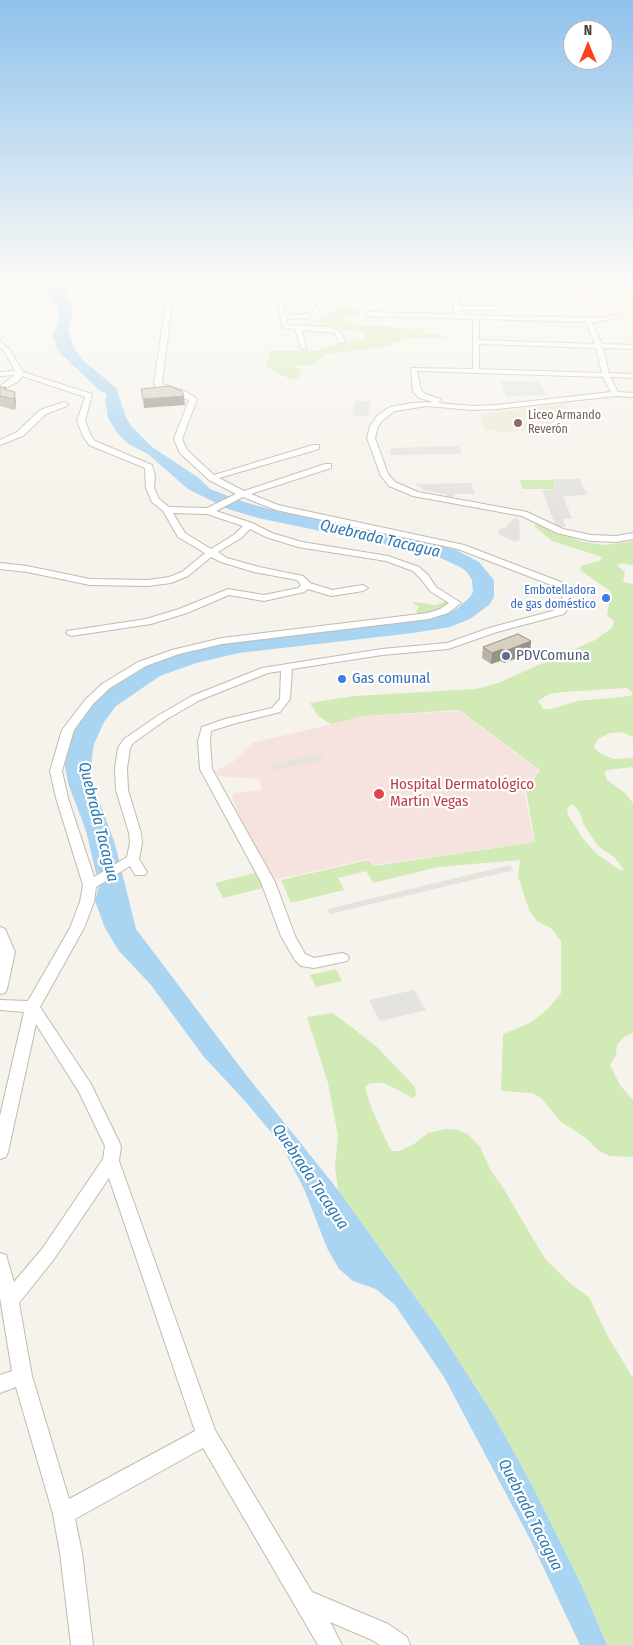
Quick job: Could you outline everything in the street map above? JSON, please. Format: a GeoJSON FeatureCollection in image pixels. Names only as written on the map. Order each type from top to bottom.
{"type":"FeatureCollection","features":[{"type":"Feature","properties":{"kind":"street"},"geometry":{"type":"LineString","coordinates":[[11,357],[20,373]]}},
{"type":"Feature","properties":{"kind":"street"},"geometry":{"type":"LineString","coordinates":[[93,883],[128,862],[136,843],[135,833],[122,790],[124,748],[128,741],[163,717],[196,698],[266,670],[382,652],[448,646],[493,630],[560,612],[568,600],[563,586],[462,547],[276,507],[240,496],[212,478],[183,451],[178,439],[192,399],[184,394],[160,387],[158,384],[162,357]]}},
{"type":"Feature","properties":{"kind":"street"},"geometry":{"type":"LineString","coordinates":[[476,357],[476,371]]}},
{"type":"Feature","properties":{"kind":"street"},"geometry":{"type":"LineString","coordinates":[[602,357],[606,375],[616,394]]}},
{"type":"Feature","properties":{"kind":"street"},"geometry":{"type":"LineString","coordinates":[[453,406],[422,396],[417,391],[413,369],[633,376]]}},
{"type":"Feature","properties":{"kind":"street"},"geometry":{"type":"LineString","coordinates":[[0,390],[16,379],[20,373]]}},
{"type":"Feature","properties":{"kind":"street"},"geometry":{"type":"LineString","coordinates":[[0,374],[20,373],[89,396],[81,421],[87,436],[92,442],[109,452],[143,463],[149,468],[151,476],[150,488],[155,500],[167,510],[181,535],[210,553],[224,560],[257,570],[300,578],[307,585],[331,592],[363,588]]}},
{"type":"Feature","properties":{"kind":"street"},"geometry":{"type":"LineString","coordinates":[[417,391],[410,399],[380,418],[374,426],[371,438],[384,474],[392,484],[416,494],[524,514],[560,531],[591,538],[616,539],[633,536]]}},
{"type":"Feature","properties":{"kind":"street"},"geometry":{"type":"LineString","coordinates":[[393,409],[412,405],[472,408],[497,407],[540,398],[616,394],[633,395]]}},
{"type":"Feature","properties":{"kind":"street"},"geometry":{"type":"LineString","coordinates":[[0,443],[20,434],[43,412],[64,404]]}},
{"type":"Feature","properties":{"kind":"street"},"geometry":{"type":"LineString","coordinates":[[212,478],[316,447]]}},
{"type":"Feature","properties":{"kind":"street"},"geometry":{"type":"LineString","coordinates":[[209,510],[240,496],[328,466]]}},
{"type":"Feature","properties":{"kind":"street"},"geometry":{"type":"LineString","coordinates":[[0,1152],[32,1007],[78,928],[93,883],[62,798],[56,771],[68,730],[89,702],[106,686],[142,664],[176,652],[222,641],[429,616],[444,612],[456,603],[433,589],[425,577],[416,569],[388,559],[301,545],[269,535],[249,525],[209,510],[167,510]]}},
{"type":"Feature","properties":{"kind":"street"},"geometry":{"type":"LineString","coordinates":[[0,566],[27,569],[74,580],[148,583],[171,580],[185,574],[210,553],[238,536],[249,525]]}},
{"type":"Feature","properties":{"kind":"street"},"geometry":{"type":"LineString","coordinates":[[72,633],[147,622],[183,612],[228,592],[240,592],[248,596],[264,598],[301,590],[307,585]]}},
{"type":"Feature","properties":{"kind":"street"},"geometry":{"type":"LineString","coordinates":[[287,666],[285,699],[276,710],[228,721],[206,729],[204,741],[206,769],[268,882],[288,936],[300,957],[306,962],[314,963],[342,958]]}},
{"type":"Feature","properties":{"kind":"street"},"geometry":{"type":"LineString","coordinates":[[128,862],[140,872]]}},
{"type":"Feature","properties":{"kind":"street"},"geometry":{"type":"LineString","coordinates":[[0,932],[8,952],[0,989]]}},
{"type":"Feature","properties":{"kind":"street"},"geometry":{"type":"LineString","coordinates":[[0,1004],[32,1007]]}},
{"type":"Feature","properties":{"kind":"street"},"geometry":{"type":"LineString","coordinates":[[10,1301],[48,1254],[111,1161],[113,1146],[85,1088],[32,1007]]}},
{"type":"Feature","properties":{"kind":"street"},"geometry":{"type":"LineString","coordinates":[[111,1161],[207,1435],[331,1645]]}},
{"type":"Feature","properties":{"kind":"street"},"geometry":{"type":"LineString","coordinates":[[0,1261],[10,1301],[22,1376],[63,1514],[71,1553],[82,1645]]}},
{"type":"Feature","properties":{"kind":"street"},"geometry":{"type":"LineString","coordinates":[[0,1384],[22,1376]]}},
{"type":"Feature","properties":{"kind":"street"},"geometry":{"type":"LineString","coordinates":[[63,1514],[207,1435]]}},
{"type":"Feature","properties":{"kind":"street"},"geometry":{"type":"LineString","coordinates":[[304,1600],[380,1632],[400,1645]]}},
{"type":"Feature","properties":{"kind":"shaded area"},"geometry":{"type":"Polygon","coordinates":[[[501,381],[539,382],[547,395],[506,396],[501,381]]]}},
{"type":"Feature","properties":{"kind":"shaded area"},"geometry":{"type":"Polygon","coordinates":[[[355,401],[371,401],[368,416],[353,416],[355,401]]]}},
{"type":"Feature","properties":{"kind":"shaded area","name":"Liceo Armando Reverón"},"geometry":{"type":"Polygon","coordinates":[[[566,403],[569,412],[539,432],[484,431],[481,414],[566,403]]]}},
{"type":"Feature","properties":{"kind":"shaded area"},"geometry":{"type":"Polygon","coordinates":[[[459,446],[462,454],[391,455],[390,452],[384,452],[391,451],[390,448],[459,446]]]}},
{"type":"Feature","properties":{"kind":"shaded area"},"geometry":{"type":"Polygon","coordinates":[[[553,479],[580,479],[587,495],[563,496],[572,519],[563,519],[566,527],[556,527],[542,490],[557,489],[553,479]]]}},
{"type":"Feature","properties":{"kind":"shaded area"},"geometry":{"type":"Polygon","coordinates":[[[471,483],[475,494],[455,494],[452,498],[446,497],[447,495],[424,490],[415,484],[471,483]]]}},
{"type":"Feature","properties":{"kind":"shaded area"},"geometry":{"type":"Polygon","coordinates":[[[514,518],[519,519],[520,540],[515,542],[498,534],[501,528],[505,528],[514,518]]]}},
{"type":"Feature","properties":{"kind":"shaded area","name":"Hospital Dermatológico Martín Vegas"},"geometry":{"type":"Polygon","coordinates":[[[459,711],[539,770],[524,790],[534,842],[374,865],[369,859],[275,880],[242,824],[232,796],[235,793],[261,790],[260,779],[219,776],[214,772],[234,761],[252,743],[365,716],[459,711]]]}},
{"type":"Feature","properties":{"kind":"shaded area"},"geometry":{"type":"Polygon","coordinates":[[[321,753],[325,759],[274,771],[270,765],[321,753]]]}},
{"type":"Feature","properties":{"kind":"shaded area"},"geometry":{"type":"Polygon","coordinates":[[[510,865],[514,870],[330,914],[327,909],[510,865]]]}},
{"type":"Feature","properties":{"kind":"shaded area"},"geometry":{"type":"Polygon","coordinates":[[[414,990],[426,1010],[380,1021],[369,1000],[414,990]]]}},
{"type":"Feature","properties":{"kind":"green space"},"geometry":{"type":"Polygon","coordinates":[[[269,357],[323,357],[312,365],[297,365],[296,368],[301,370],[300,376],[295,380],[279,375],[266,365],[269,357]]]}},
{"type":"Feature","properties":{"kind":"green space"},"geometry":{"type":"Polygon","coordinates":[[[520,480],[553,480],[556,489],[522,489],[520,480]]]}},
{"type":"Feature","properties":{"kind":"green space"},"geometry":{"type":"Polygon","coordinates":[[[533,525],[538,525],[583,542],[605,545],[633,541],[633,566],[624,563],[617,565],[625,572],[623,582],[633,584],[633,694],[633,737],[622,732],[610,733],[598,739],[594,747],[600,753],[613,759],[633,758],[633,767],[607,770],[604,773],[608,781],[625,793],[633,803],[633,1033],[624,1037],[617,1045],[616,1055],[610,1065],[620,1085],[633,1100],[633,1157],[610,1156],[599,1151],[587,1139],[560,1121],[541,1098],[532,1093],[501,1091],[503,1034],[528,1024],[548,1009],[561,993],[561,941],[551,928],[537,921],[529,910],[518,876],[520,860],[438,867],[373,883],[366,871],[338,878],[344,890],[291,903],[281,880],[369,860],[374,866],[535,842],[526,790],[540,770],[459,710],[364,716],[331,724],[318,716],[310,703],[354,696],[476,689],[498,683],[593,641],[612,628],[614,621],[607,615],[611,592],[580,570],[581,566],[599,561],[602,557],[552,541],[533,525]],[[626,688],[549,694],[538,701],[543,709],[551,709],[578,701],[630,696],[633,694],[626,688]],[[572,804],[567,809],[568,815],[584,840],[598,855],[620,870],[624,870],[615,858],[598,846],[584,825],[579,811],[572,804]]]}},
{"type":"Feature","properties":{"kind":"green space"},"geometry":{"type":"Polygon","coordinates":[[[446,601],[451,604],[432,614],[419,615],[416,611],[419,607],[412,603],[436,605],[446,601]]]}},
{"type":"Feature","properties":{"kind":"green space"},"geometry":{"type":"Polygon","coordinates":[[[255,873],[263,888],[223,898],[215,883],[255,873]]]}},
{"type":"Feature","properties":{"kind":"green space"},"geometry":{"type":"Polygon","coordinates":[[[336,969],[342,981],[316,987],[310,975],[336,969]]]}},
{"type":"Feature","properties":{"kind":"green space"},"geometry":{"type":"Polygon","coordinates":[[[333,1013],[377,1047],[415,1087],[416,1095],[413,1098],[384,1083],[370,1083],[365,1087],[371,1107],[389,1147],[393,1151],[399,1151],[414,1144],[428,1133],[446,1129],[458,1130],[469,1135],[480,1147],[491,1171],[502,1186],[545,1259],[572,1285],[589,1297],[606,1333],[633,1378],[633,1645],[607,1645],[581,1584],[533,1487],[494,1416],[439,1330],[338,1190],[335,1167],[338,1136],[328,1083],[307,1017],[333,1013]]]}},
{"type":"Feature","properties":{"kind":"water","name":"Quebrada Tacagua"},"geometry":{"type":"Polygon","coordinates":[[[64,357],[81,357],[116,388],[126,417],[132,427],[152,447],[199,478],[210,489],[244,502],[280,512],[416,539],[456,550],[479,562],[494,580],[494,597],[490,604],[470,619],[450,627],[239,653],[196,663],[160,676],[116,706],[104,722],[94,744],[91,791],[98,798],[115,844],[136,929],[247,1076],[338,1190],[439,1330],[494,1416],[533,1487],[581,1584],[607,1645],[580,1645],[529,1537],[444,1377],[395,1305],[376,1289],[353,1281],[339,1269],[327,1248],[305,1191],[281,1144],[204,1057],[151,985],[119,951],[105,928],[95,901],[99,886],[86,831],[68,783],[65,766],[64,753],[72,726],[103,692],[134,671],[170,656],[208,645],[441,616],[458,608],[470,597],[473,592],[472,580],[467,572],[460,567],[432,554],[258,518],[228,509],[188,489],[148,454],[130,445],[118,434],[108,418],[105,399],[107,394],[99,390],[64,357]]]}},
{"type":"Feature","properties":{"kind":"building"},"geometry":{"type":"Polygon","coordinates":[[[169,386],[182,391],[184,396],[143,399],[141,389],[169,386]]]}},
{"type":"Feature","properties":{"kind":"building"},"geometry":{"type":"Polygon","coordinates":[[[0,387],[6,387],[3,389],[15,392],[14,399],[0,396],[0,387]]]}},
{"type":"Feature","properties":{"kind":"building"},"geometry":{"type":"Polygon","coordinates":[[[518,634],[531,641],[505,651],[502,649],[492,653],[483,647],[518,634]]]}},
{"type":"Feature","properties":{"kind":"place","name":"Liceo Armando Reverón"},"geometry":{"type":"Point","coordinates":[518,423]}},
{"type":"Feature","properties":{"kind":"place","name":"Embotelladora de gas doméstico"},"geometry":{"type":"Point","coordinates":[606,598]}},
{"type":"Feature","properties":{"kind":"place","name":"PDVComuna"},"geometry":{"type":"Point","coordinates":[506,656]}},
{"type":"Feature","properties":{"kind":"place","name":"Gas comunal"},"geometry":{"type":"Point","coordinates":[342,679]}},
{"type":"Feature","properties":{"kind":"place","name":"Hospital Dermatológico Martín Vegas"},"geometry":{"type":"Point","coordinates":[379,794]}}]}
